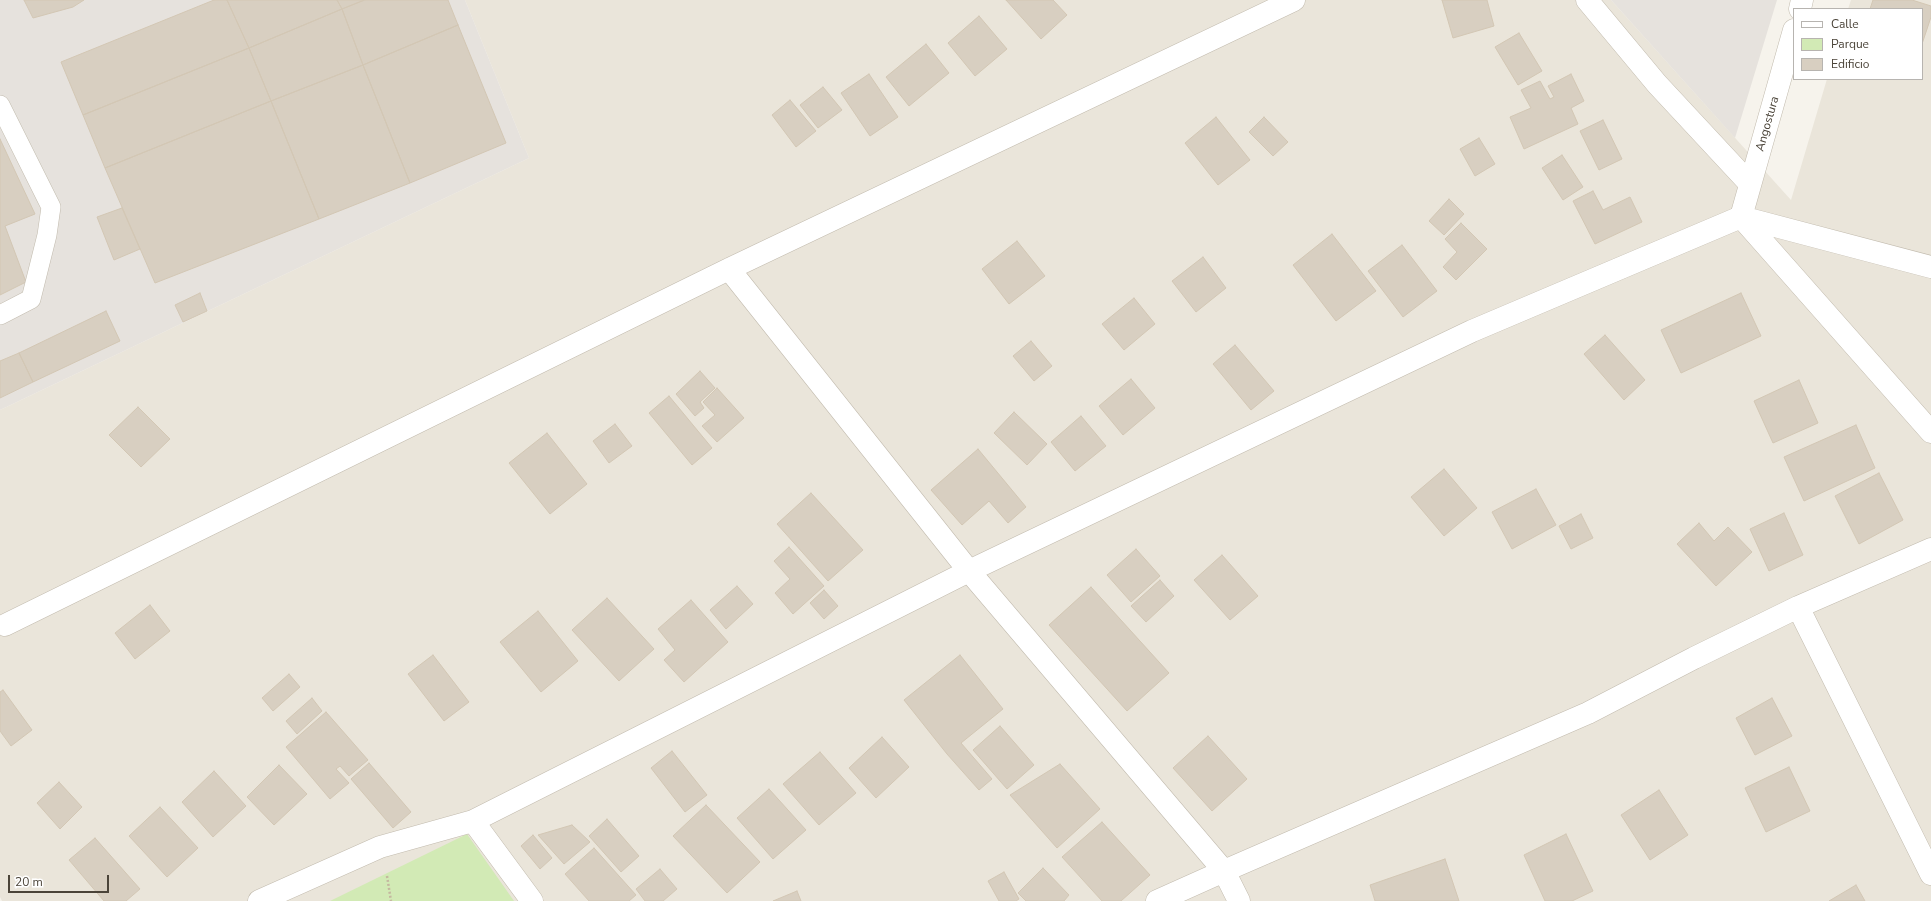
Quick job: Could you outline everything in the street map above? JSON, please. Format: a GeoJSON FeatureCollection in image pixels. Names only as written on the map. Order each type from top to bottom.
{"type":"FeatureCollection","features":[{"type":"Feature","properties":{"kind":"street"},"geometry":{"type":"LineString","coordinates":[[5,625],[729,269],[1294,0]]}},
{"type":"Feature","properties":{"kind":"street"},"geometry":{"type":"LineString","coordinates":[[1587,0],[1657,84],[1750,184]]}},
{"type":"Feature","properties":{"kind":"street","name":"Angostura"},"geometry":{"type":"LineString","coordinates":[[1741,217],[1793,34]]}},
{"type":"Feature","properties":{"kind":"street"},"geometry":{"type":"LineString","coordinates":[[259,901],[380,847],[473,821],[969,571],[1472,331],[1741,217],[1931,267]]}},
{"type":"Feature","properties":{"kind":"street"},"geometry":{"type":"LineString","coordinates":[[1741,217],[1931,432]]}},
{"type":"Feature","properties":{"kind":"street"},"geometry":{"type":"LineString","coordinates":[[729,269],[969,571],[1224,871],[1239,901]]}},
{"type":"Feature","properties":{"kind":"street"},"geometry":{"type":"LineString","coordinates":[[1157,901],[1588,713],[1694,658],[1798,607],[1931,549]]}},
{"type":"Feature","properties":{"kind":"street"},"geometry":{"type":"LineString","coordinates":[[1798,607],[1931,874]]}},
{"type":"Feature","properties":{"kind":"street"},"geometry":{"type":"LineString","coordinates":[[473,821],[532,901]]}},
{"type":"Feature","properties":{"kind":"lane"},"geometry":{"type":"LineString","coordinates":[[0,105],[50,207],[47,235],[31,298],[0,315]]}},
{"type":"Feature","properties":{"kind":"shaded area"},"geometry":{"type":"Polygon","coordinates":[[[0,0],[465,0],[529,158],[0,410],[0,0]]]}},
{"type":"Feature","properties":{"kind":"shaded area"},"geometry":{"type":"Polygon","coordinates":[[[465,0],[1611,0],[1791,200],[1827,80],[1923,80],[1923,8],[1848,8],[1851,0],[1931,0],[1931,901],[2,901],[0,897],[0,410],[529,158],[465,0]]]}},
{"type":"Feature","properties":{"kind":"shaded area"},"geometry":{"type":"Polygon","coordinates":[[[1611,0],[1777,0],[1735,138],[1611,0]]]}},
{"type":"Feature","properties":{"kind":"green space"},"geometry":{"type":"Polygon","coordinates":[[[467,834],[514,901],[330,901],[467,834]]]}},
{"type":"Feature","properties":{"kind":"building"},"geometry":{"type":"Polygon","coordinates":[[[24,0],[84,0],[73,7],[33,18],[24,0]]]}},
{"type":"Feature","properties":{"kind":"building"},"geometry":{"type":"Polygon","coordinates":[[[214,0],[227,0],[249,48],[83,115],[61,62],[214,0]]]}},
{"type":"Feature","properties":{"kind":"building"},"geometry":{"type":"Polygon","coordinates":[[[227,0],[337,0],[342,9],[249,48],[227,0]]]}},
{"type":"Feature","properties":{"kind":"building"},"geometry":{"type":"Polygon","coordinates":[[[337,0],[364,0],[342,9],[337,0]]]}},
{"type":"Feature","properties":{"kind":"building"},"geometry":{"type":"Polygon","coordinates":[[[365,0],[448,0],[458,25],[363,65],[342,9],[365,0]]]}},
{"type":"Feature","properties":{"kind":"building"},"geometry":{"type":"Polygon","coordinates":[[[1006,0],[1053,0],[1067,15],[1041,39],[1006,0]]]}},
{"type":"Feature","properties":{"kind":"building"},"geometry":{"type":"Polygon","coordinates":[[[1442,0],[1487,0],[1494,26],[1453,38],[1442,0]]]}},
{"type":"Feature","properties":{"kind":"building"},"geometry":{"type":"Polygon","coordinates":[[[1873,0],[1912,0],[1931,6],[1931,17],[1923,41],[1923,8],[1870,8],[1873,0]]]}},
{"type":"Feature","properties":{"kind":"building"},"geometry":{"type":"Polygon","coordinates":[[[342,9],[363,65],[271,101],[249,48],[342,9]]]}},
{"type":"Feature","properties":{"kind":"building"},"geometry":{"type":"Polygon","coordinates":[[[979,16],[1007,49],[975,76],[948,43],[979,16]]]}},
{"type":"Feature","properties":{"kind":"building"},"geometry":{"type":"Polygon","coordinates":[[[458,25],[506,143],[410,183],[363,65],[458,25]]]}},
{"type":"Feature","properties":{"kind":"building"},"geometry":{"type":"Polygon","coordinates":[[[1519,33],[1542,71],[1518,85],[1495,47],[1519,33]]]}},
{"type":"Feature","properties":{"kind":"building"},"geometry":{"type":"Polygon","coordinates":[[[926,44],[949,73],[909,106],[886,77],[926,44]]]}},
{"type":"Feature","properties":{"kind":"building"},"geometry":{"type":"Polygon","coordinates":[[[249,48],[271,101],[105,168],[83,115],[249,48]]]}},
{"type":"Feature","properties":{"kind":"building"},"geometry":{"type":"Polygon","coordinates":[[[363,65],[410,183],[319,219],[271,101],[363,65]]]}},
{"type":"Feature","properties":{"kind":"building"},"geometry":{"type":"Polygon","coordinates":[[[869,74],[898,117],[870,136],[841,93],[869,74]]]}},
{"type":"Feature","properties":{"kind":"building"},"geometry":{"type":"Polygon","coordinates":[[[1571,74],[1584,101],[1571,108],[1578,124],[1524,149],[1510,117],[1531,108],[1521,90],[1540,81],[1550,99],[1554,97],[1548,86],[1571,74]]]}},
{"type":"Feature","properties":{"kind":"building"},"geometry":{"type":"Polygon","coordinates":[[[823,87],[842,110],[818,128],[800,105],[823,87]]]}},
{"type":"Feature","properties":{"kind":"building"},"geometry":{"type":"Polygon","coordinates":[[[790,100],[816,131],[796,147],[772,115],[790,100]]]}},
{"type":"Feature","properties":{"kind":"building"},"geometry":{"type":"Polygon","coordinates":[[[271,101],[319,219],[155,283],[105,168],[271,101]]]}},
{"type":"Feature","properties":{"kind":"building"},"geometry":{"type":"Polygon","coordinates":[[[1216,117],[1250,160],[1218,185],[1185,143],[1216,117]]]}},
{"type":"Feature","properties":{"kind":"building"},"geometry":{"type":"Polygon","coordinates":[[[1264,117],[1288,142],[1273,156],[1249,132],[1264,117]]]}},
{"type":"Feature","properties":{"kind":"building"},"geometry":{"type":"Polygon","coordinates":[[[1603,120],[1622,159],[1599,170],[1580,131],[1603,120]]]}},
{"type":"Feature","properties":{"kind":"building"},"geometry":{"type":"Polygon","coordinates":[[[1479,138],[1495,164],[1475,176],[1460,149],[1479,138]]]}},
{"type":"Feature","properties":{"kind":"building"},"geometry":{"type":"Polygon","coordinates":[[[0,139],[35,214],[5,226],[26,282],[0,295],[0,139]]]}},
{"type":"Feature","properties":{"kind":"building"},"geometry":{"type":"Polygon","coordinates":[[[1562,155],[1583,187],[1563,200],[1542,168],[1562,155]]]}},
{"type":"Feature","properties":{"kind":"building"},"geometry":{"type":"Polygon","coordinates":[[[1593,191],[1603,210],[1630,197],[1642,222],[1595,244],[1573,201],[1593,191]]]}},
{"type":"Feature","properties":{"kind":"building"},"geometry":{"type":"Polygon","coordinates":[[[1449,199],[1464,214],[1444,235],[1429,221],[1449,199]]]}},
{"type":"Feature","properties":{"kind":"building"},"geometry":{"type":"Polygon","coordinates":[[[122,208],[140,249],[114,260],[97,217],[122,208]]]}},
{"type":"Feature","properties":{"kind":"building"},"geometry":{"type":"Polygon","coordinates":[[[1461,223],[1487,249],[1456,280],[1443,267],[1457,252],[1445,239],[1461,223]]]}},
{"type":"Feature","properties":{"kind":"building"},"geometry":{"type":"Polygon","coordinates":[[[1332,234],[1376,291],[1336,321],[1293,265],[1332,234]]]}},
{"type":"Feature","properties":{"kind":"building"},"geometry":{"type":"Polygon","coordinates":[[[1017,241],[1045,276],[1009,304],[982,269],[1017,241]]]}},
{"type":"Feature","properties":{"kind":"building"},"geometry":{"type":"Polygon","coordinates":[[[1402,245],[1437,291],[1403,317],[1368,271],[1402,245]]]}},
{"type":"Feature","properties":{"kind":"building"},"geometry":{"type":"Polygon","coordinates":[[[1203,257],[1226,288],[1196,312],[1172,281],[1203,257]]]}},
{"type":"Feature","properties":{"kind":"building"},"geometry":{"type":"Polygon","coordinates":[[[200,293],[207,311],[183,322],[175,305],[200,293]]]}},
{"type":"Feature","properties":{"kind":"building"},"geometry":{"type":"Polygon","coordinates":[[[1741,293],[1761,336],[1681,373],[1661,330],[1741,293]]]}},
{"type":"Feature","properties":{"kind":"building"},"geometry":{"type":"Polygon","coordinates":[[[1134,298],[1155,324],[1124,350],[1102,324],[1134,298]]]}},
{"type":"Feature","properties":{"kind":"building"},"geometry":{"type":"Polygon","coordinates":[[[106,311],[120,341],[33,382],[19,353],[106,311]]]}},
{"type":"Feature","properties":{"kind":"building"},"geometry":{"type":"Polygon","coordinates":[[[1605,335],[1645,380],[1624,400],[1584,354],[1605,335]]]}},
{"type":"Feature","properties":{"kind":"building"},"geometry":{"type":"Polygon","coordinates":[[[1031,341],[1052,366],[1034,381],[1013,356],[1031,341]]]}},
{"type":"Feature","properties":{"kind":"building"},"geometry":{"type":"Polygon","coordinates":[[[1235,345],[1274,391],[1251,410],[1213,364],[1235,345]]]}},
{"type":"Feature","properties":{"kind":"building"},"geometry":{"type":"Polygon","coordinates":[[[19,353],[33,382],[0,398],[0,361],[19,353]]]}},
{"type":"Feature","properties":{"kind":"building"},"geometry":{"type":"Polygon","coordinates":[[[700,371],[715,388],[700,402],[704,408],[695,416],[676,394],[700,371]]]}},
{"type":"Feature","properties":{"kind":"building"},"geometry":{"type":"Polygon","coordinates":[[[1131,379],[1155,408],[1123,435],[1099,406],[1131,379]]]}},
{"type":"Feature","properties":{"kind":"building"},"geometry":{"type":"Polygon","coordinates":[[[1799,380],[1818,423],[1773,443],[1754,401],[1799,380]]]}},
{"type":"Feature","properties":{"kind":"building"},"geometry":{"type":"Polygon","coordinates":[[[717,388],[744,418],[717,442],[702,426],[715,415],[703,402],[717,388]]]}},
{"type":"Feature","properties":{"kind":"building"},"geometry":{"type":"Polygon","coordinates":[[[669,396],[712,448],[692,465],[649,413],[669,396]]]}},
{"type":"Feature","properties":{"kind":"building"},"geometry":{"type":"Polygon","coordinates":[[[138,407],[170,439],[141,467],[109,435],[138,407]]]}},
{"type":"Feature","properties":{"kind":"building"},"geometry":{"type":"Polygon","coordinates":[[[1014,412],[1047,444],[1027,465],[994,433],[1014,412]]]}},
{"type":"Feature","properties":{"kind":"building"},"geometry":{"type":"Polygon","coordinates":[[[1081,416],[1106,446],[1075,471],[1051,442],[1081,416]]]}},
{"type":"Feature","properties":{"kind":"building"},"geometry":{"type":"Polygon","coordinates":[[[615,424],[632,446],[609,463],[593,441],[615,424]]]}},
{"type":"Feature","properties":{"kind":"building"},"geometry":{"type":"Polygon","coordinates":[[[1856,425],[1875,468],[1804,501],[1784,457],[1856,425]]]}},
{"type":"Feature","properties":{"kind":"building"},"geometry":{"type":"Polygon","coordinates":[[[547,433],[587,484],[550,514],[509,463],[547,433]]]}},
{"type":"Feature","properties":{"kind":"building"},"geometry":{"type":"Polygon","coordinates":[[[978,449],[1026,507],[1008,523],[989,501],[962,525],[931,490],[978,449]]]}},
{"type":"Feature","properties":{"kind":"building"},"geometry":{"type":"Polygon","coordinates":[[[1444,469],[1477,508],[1444,536],[1411,497],[1444,469]]]}},
{"type":"Feature","properties":{"kind":"building"},"geometry":{"type":"Polygon","coordinates":[[[1879,473],[1903,520],[1859,544],[1835,496],[1879,473]]]}},
{"type":"Feature","properties":{"kind":"building"},"geometry":{"type":"Polygon","coordinates":[[[1536,489],[1556,525],[1512,549],[1492,512],[1536,489]]]}},
{"type":"Feature","properties":{"kind":"building"},"geometry":{"type":"Polygon","coordinates":[[[811,493],[863,550],[828,581],[777,524],[811,493]]]}},
{"type":"Feature","properties":{"kind":"building"},"geometry":{"type":"Polygon","coordinates":[[[1784,513],[1803,555],[1769,571],[1750,529],[1784,513]]]}},
{"type":"Feature","properties":{"kind":"building"},"geometry":{"type":"Polygon","coordinates":[[[1581,514],[1593,538],[1571,549],[1559,526],[1581,514]]]}},
{"type":"Feature","properties":{"kind":"building"},"geometry":{"type":"Polygon","coordinates":[[[1699,523],[1714,541],[1728,527],[1752,552],[1716,586],[1677,544],[1699,523]]]}},
{"type":"Feature","properties":{"kind":"building"},"geometry":{"type":"Polygon","coordinates":[[[789,547],[824,586],[793,614],[775,593],[790,579],[774,561],[789,547]]]}},
{"type":"Feature","properties":{"kind":"building"},"geometry":{"type":"Polygon","coordinates":[[[1136,549],[1160,576],[1131,602],[1107,575],[1136,549]]]}},
{"type":"Feature","properties":{"kind":"building"},"geometry":{"type":"Polygon","coordinates":[[[1222,555],[1258,596],[1230,620],[1194,580],[1222,555]]]}},
{"type":"Feature","properties":{"kind":"building"},"geometry":{"type":"Polygon","coordinates":[[[1160,580],[1174,596],[1146,622],[1131,606],[1160,580]]]}},
{"type":"Feature","properties":{"kind":"building"},"geometry":{"type":"Polygon","coordinates":[[[737,586],[753,604],[726,629],[710,610],[737,586]]]}},
{"type":"Feature","properties":{"kind":"building"},"geometry":{"type":"Polygon","coordinates":[[[1091,587],[1169,673],[1127,711],[1049,625],[1091,587]]]}},
{"type":"Feature","properties":{"kind":"building"},"geometry":{"type":"Polygon","coordinates":[[[824,590],[838,606],[824,619],[810,603],[824,590]]]}},
{"type":"Feature","properties":{"kind":"building"},"geometry":{"type":"Polygon","coordinates":[[[607,598],[654,649],[619,681],[572,630],[607,598]]]}},
{"type":"Feature","properties":{"kind":"building"},"geometry":{"type":"Polygon","coordinates":[[[691,600],[728,642],[684,682],[664,660],[675,650],[658,629],[691,600]]]}},
{"type":"Feature","properties":{"kind":"building"},"geometry":{"type":"Polygon","coordinates":[[[150,605],[170,631],[135,659],[115,633],[150,605]]]}},
{"type":"Feature","properties":{"kind":"building"},"geometry":{"type":"Polygon","coordinates":[[[538,611],[578,661],[541,692],[500,642],[538,611]]]}},
{"type":"Feature","properties":{"kind":"building"},"geometry":{"type":"Polygon","coordinates":[[[433,655],[469,702],[444,721],[408,674],[433,655]]]}},
{"type":"Feature","properties":{"kind":"building"},"geometry":{"type":"Polygon","coordinates":[[[960,655],[1003,709],[961,743],[992,779],[979,790],[947,754],[904,700],[960,655]]]}},
{"type":"Feature","properties":{"kind":"building"},"geometry":{"type":"Polygon","coordinates":[[[289,674],[300,687],[273,711],[262,698],[289,674]]]}},
{"type":"Feature","properties":{"kind":"building"},"geometry":{"type":"Polygon","coordinates":[[[3,690],[32,730],[11,746],[0,731],[0,692],[3,690]]]}},
{"type":"Feature","properties":{"kind":"building"},"geometry":{"type":"Polygon","coordinates":[[[312,698],[322,711],[297,734],[286,721],[312,698]]]}},
{"type":"Feature","properties":{"kind":"building"},"geometry":{"type":"Polygon","coordinates":[[[1772,698],[1792,736],[1755,755],[1736,718],[1772,698]]]}},
{"type":"Feature","properties":{"kind":"building"},"geometry":{"type":"Polygon","coordinates":[[[326,712],[368,760],[349,776],[340,766],[336,769],[349,783],[330,799],[286,747],[326,712]]]}},
{"type":"Feature","properties":{"kind":"building"},"geometry":{"type":"Polygon","coordinates":[[[1000,726],[1034,765],[1007,789],[973,750],[1000,726]]]}},
{"type":"Feature","properties":{"kind":"building"},"geometry":{"type":"Polygon","coordinates":[[[1208,736],[1247,779],[1212,811],[1173,768],[1208,736]]]}},
{"type":"Feature","properties":{"kind":"building"},"geometry":{"type":"Polygon","coordinates":[[[882,737],[909,767],[876,798],[849,768],[882,737]]]}},
{"type":"Feature","properties":{"kind":"building"},"geometry":{"type":"Polygon","coordinates":[[[672,751],[707,795],[685,812],[651,768],[672,751]]]}},
{"type":"Feature","properties":{"kind":"building"},"geometry":{"type":"Polygon","coordinates":[[[820,752],[856,793],[819,825],[783,784],[820,752]]]}},
{"type":"Feature","properties":{"kind":"building"},"geometry":{"type":"Polygon","coordinates":[[[369,763],[411,812],[393,828],[351,779],[369,763]]]}},
{"type":"Feature","properties":{"kind":"building"},"geometry":{"type":"Polygon","coordinates":[[[1060,764],[1100,809],[1057,848],[1010,795],[1060,764]]]}},
{"type":"Feature","properties":{"kind":"building"},"geometry":{"type":"Polygon","coordinates":[[[279,765],[307,794],[274,825],[247,797],[279,765]]]}},
{"type":"Feature","properties":{"kind":"building"},"geometry":{"type":"Polygon","coordinates":[[[1789,767],[1810,811],[1766,832],[1745,788],[1789,767]]]}},
{"type":"Feature","properties":{"kind":"building"},"geometry":{"type":"Polygon","coordinates":[[[214,771],[246,806],[213,837],[182,802],[214,771]]]}},
{"type":"Feature","properties":{"kind":"building"},"geometry":{"type":"Polygon","coordinates":[[[59,782],[82,807],[60,829],[37,803],[59,782]]]}},
{"type":"Feature","properties":{"kind":"building"},"geometry":{"type":"Polygon","coordinates":[[[769,789],[806,830],[773,859],[737,818],[769,789]]]}},
{"type":"Feature","properties":{"kind":"building"},"geometry":{"type":"Polygon","coordinates":[[[1659,790],[1688,835],[1650,860],[1621,815],[1659,790]]]}},
{"type":"Feature","properties":{"kind":"building"},"geometry":{"type":"Polygon","coordinates":[[[706,805],[760,862],[727,893],[673,836],[706,805]]]}},
{"type":"Feature","properties":{"kind":"building"},"geometry":{"type":"Polygon","coordinates":[[[160,807],[198,848],[167,877],[129,836],[160,807]]]}},
{"type":"Feature","properties":{"kind":"building"},"geometry":{"type":"Polygon","coordinates":[[[607,819],[639,856],[621,872],[589,836],[607,819]]]}},
{"type":"Feature","properties":{"kind":"building"},"geometry":{"type":"Polygon","coordinates":[[[1102,822],[1150,875],[1121,901],[1102,901],[1062,857],[1102,822]]]}},
{"type":"Feature","properties":{"kind":"building"},"geometry":{"type":"Polygon","coordinates":[[[572,825],[590,842],[564,864],[538,835],[572,825]]]}},
{"type":"Feature","properties":{"kind":"building"},"geometry":{"type":"Polygon","coordinates":[[[1566,834],[1593,891],[1572,901],[1545,901],[1524,855],[1566,834]]]}},
{"type":"Feature","properties":{"kind":"building"},"geometry":{"type":"Polygon","coordinates":[[[533,835],[552,858],[540,869],[521,846],[533,835]]]}},
{"type":"Feature","properties":{"kind":"building"},"geometry":{"type":"Polygon","coordinates":[[[95,838],[140,889],[126,901],[104,901],[69,860],[95,838]]]}},
{"type":"Feature","properties":{"kind":"building"},"geometry":{"type":"Polygon","coordinates":[[[594,848],[636,895],[629,901],[589,901],[565,874],[594,848]]]}},
{"type":"Feature","properties":{"kind":"building"},"geometry":{"type":"Polygon","coordinates":[[[1445,859],[1459,901],[1375,901],[1370,885],[1445,859]]]}},
{"type":"Feature","properties":{"kind":"building"},"geometry":{"type":"Polygon","coordinates":[[[1043,868],[1069,895],[1064,901],[1026,901],[1018,893],[1043,868]]]}},
{"type":"Feature","properties":{"kind":"building"},"geometry":{"type":"Polygon","coordinates":[[[660,869],[677,889],[663,901],[645,901],[636,889],[660,869]]]}},
{"type":"Feature","properties":{"kind":"building"},"geometry":{"type":"Polygon","coordinates":[[[1004,872],[1019,899],[1016,901],[999,901],[988,881],[1004,872]]]}},
{"type":"Feature","properties":{"kind":"building"},"geometry":{"type":"Polygon","coordinates":[[[1856,885],[1865,901],[1829,901],[1856,885]]]}},
{"type":"Feature","properties":{"kind":"building"},"geometry":{"type":"Polygon","coordinates":[[[797,891],[801,901],[773,901],[797,891]]]}}]}
